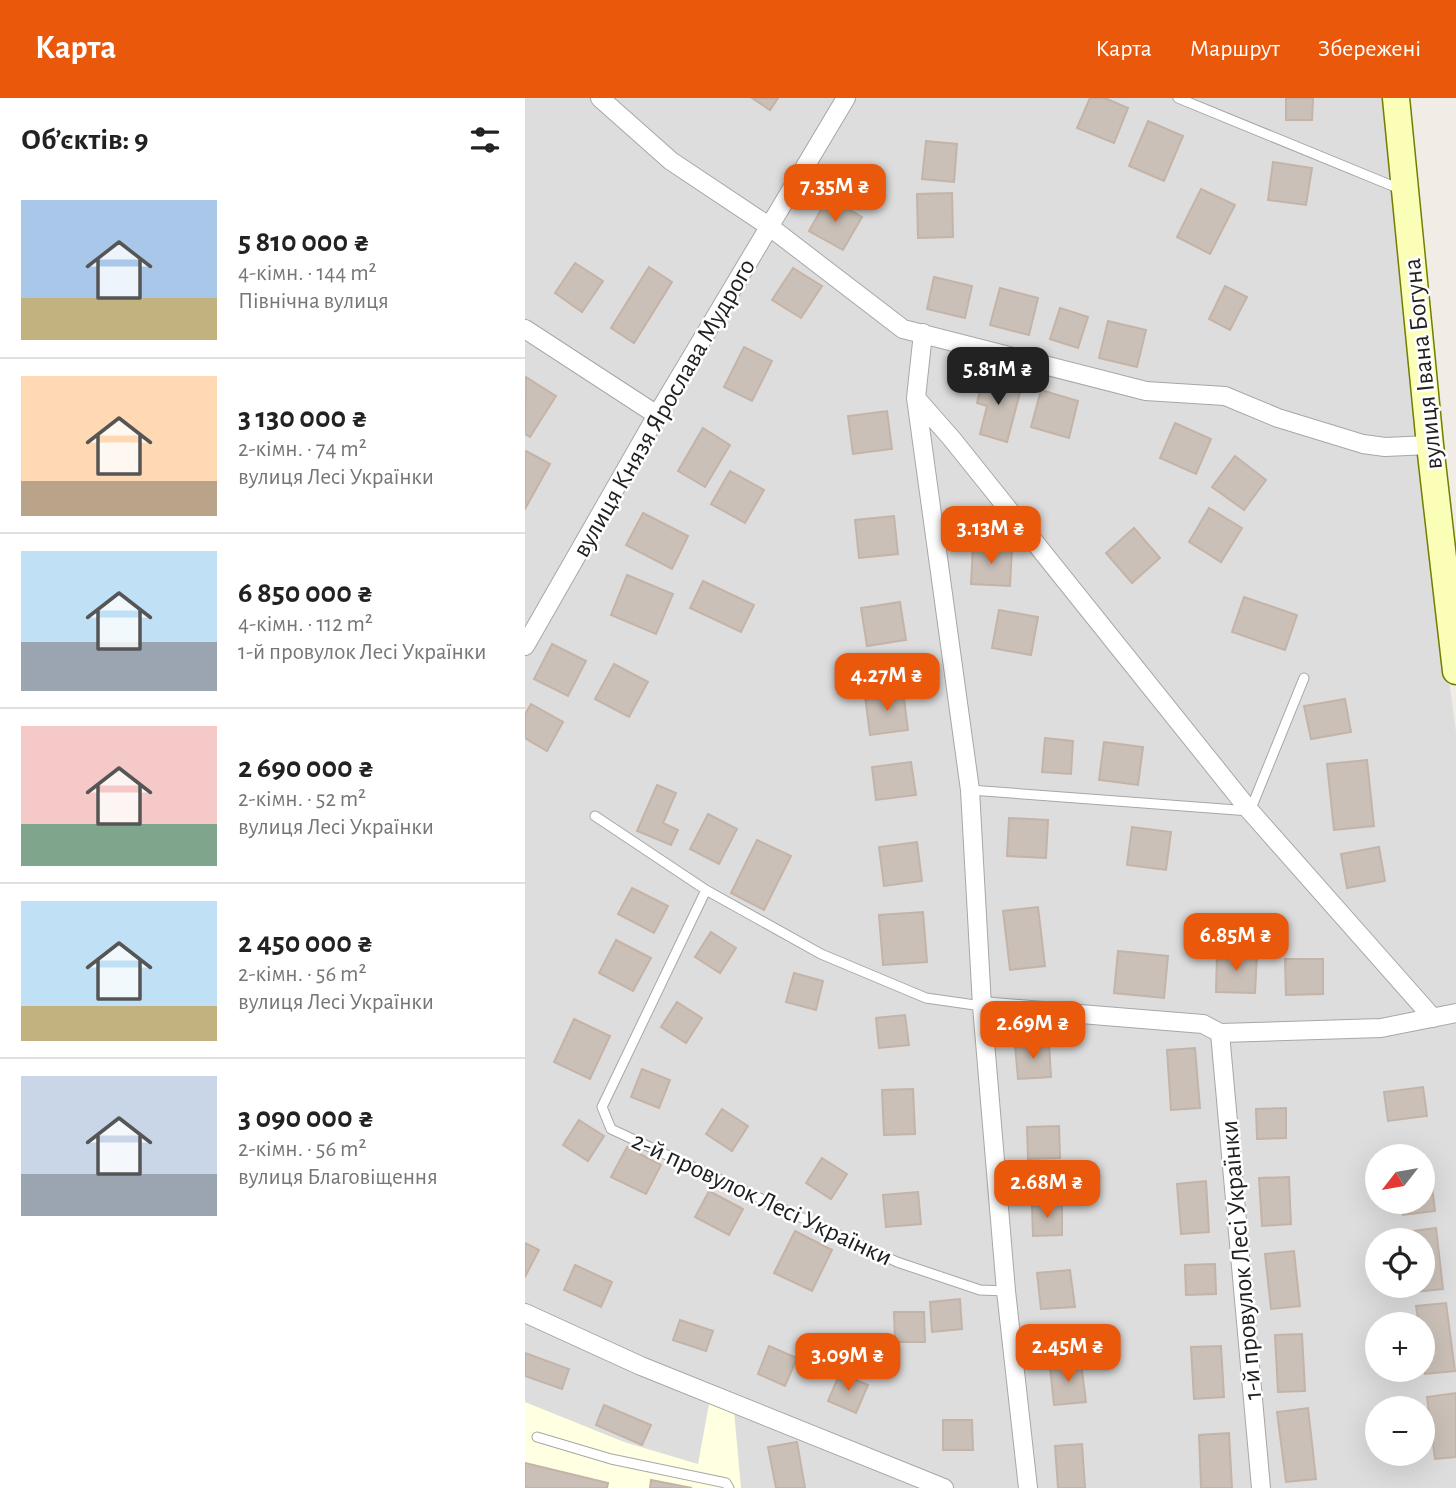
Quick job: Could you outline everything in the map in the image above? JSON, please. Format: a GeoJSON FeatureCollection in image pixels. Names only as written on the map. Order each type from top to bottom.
{"type":"FeatureCollection","features":[{"type":"Feature","properties":{"kind":"street"},"geometry":{"type":"LineString","coordinates":[[600,98],[671,161],[770,227],[903,328],[1146,391],[1225,396],[1278,418],[1363,444],[1385,447],[1430,444]]}},
{"type":"Feature","properties":{"kind":"street","name":"вулиця Князя Ярослава Мудрого"},"geometry":{"type":"LineString","coordinates":[[525,646],[657,415],[846,98]]}},
{"type":"Feature","properties":{"kind":"street","name":"вулиця Івана Богуна"},"geometry":{"type":"LineString","coordinates":[[1396,98],[1430,444],[1456,671]]}},
{"type":"Feature","properties":{"kind":"street"},"geometry":{"type":"LineString","coordinates":[[525,329],[657,415]]}},
{"type":"Feature","properties":{"kind":"street"},"geometry":{"type":"LineString","coordinates":[[923,333],[916,398],[970,790],[982,1006],[1006,1291],[1028,1488]]}},
{"type":"Feature","properties":{"kind":"street"},"geometry":{"type":"LineString","coordinates":[[916,398],[952,439],[1250,811],[1433,1018]]}},
{"type":"Feature","properties":{"kind":"street"},"geometry":{"type":"LineString","coordinates":[[982,1006],[1203,1024],[1220,1033],[1381,1028],[1456,1013]]}},
{"type":"Feature","properties":{"kind":"street","name":"1-й провулок Лесі Українки"},"geometry":{"type":"LineString","coordinates":[[1220,1033],[1261,1488]]}},
{"type":"Feature","properties":{"kind":"street"},"geometry":{"type":"LineString","coordinates":[[525,1314],[641,1366],[944,1488]]}},
{"type":"Feature","properties":{"kind":"lane"},"geometry":{"type":"LineString","coordinates":[[1178,98],[1405,191]]}},
{"type":"Feature","properties":{"kind":"lane"},"geometry":{"type":"LineString","coordinates":[[970,790],[1250,811],[1304,678]]}},
{"type":"Feature","properties":{"kind":"lane"},"geometry":{"type":"LineString","coordinates":[[595,816],[706,890],[833,960],[926,998],[982,1006]]}},
{"type":"Feature","properties":{"kind":"lane","name":"2-й провулок Лесі Українки"},"geometry":{"type":"LineString","coordinates":[[706,890],[602,1107],[611,1129],[897,1262],[980,1290],[1006,1291]]}},
{"type":"Feature","properties":{"kind":"lane"},"geometry":{"type":"LineString","coordinates":[[537,1437],[611,1459],[726,1483],[729,1488]]}},
{"type":"Feature","properties":{"kind":"shaded area"},"geometry":{"type":"Polygon","coordinates":[[[525,98],[1390,98],[1437,587],[1456,732],[1456,1488],[525,1488],[525,98]]]}},
{"type":"Feature","properties":{"kind":"shaded area"},"geometry":{"type":"Polygon","coordinates":[[[525,1402],[624,1442],[698,1464],[709,1404],[734,1411],[741,1488],[525,1488],[525,1402]]]}},
{"type":"Feature","properties":{"kind":"building"},"geometry":{"type":"Polygon","coordinates":[[[752,98],[778,98],[770,110],[752,98]]]}},
{"type":"Feature","properties":{"kind":"building"},"geometry":{"type":"Polygon","coordinates":[[[1090,98],[1105,98],[1128,108],[1114,143],[1077,128],[1090,98]]]}},
{"type":"Feature","properties":{"kind":"building"},"geometry":{"type":"Polygon","coordinates":[[[1286,98],[1313,98],[1312,120],[1286,120],[1286,98]]]}},
{"type":"Feature","properties":{"kind":"building"},"geometry":{"type":"Polygon","coordinates":[[[1148,121],[1183,136],[1164,181],[1129,166],[1148,121]]]}},
{"type":"Feature","properties":{"kind":"building"},"geometry":{"type":"Polygon","coordinates":[[[926,141],[957,144],[954,182],[922,179],[926,141]]]}},
{"type":"Feature","properties":{"kind":"building"},"geometry":{"type":"Polygon","coordinates":[[[1273,162],[1312,168],[1306,205],[1268,200],[1273,162]]]}},
{"type":"Feature","properties":{"kind":"building"},"geometry":{"type":"Polygon","coordinates":[[[1201,189],[1235,205],[1210,254],[1177,237],[1201,189]]]}},
{"type":"Feature","properties":{"kind":"building"},"geometry":{"type":"Polygon","coordinates":[[[952,193],[953,237],[918,238],[917,194],[952,193]]]}},
{"type":"Feature","properties":{"kind":"building"},"geometry":{"type":"Polygon","coordinates":[[[828,197],[862,217],[843,250],[809,231],[828,197]]]}},
{"type":"Feature","properties":{"kind":"building"},"geometry":{"type":"Polygon","coordinates":[[[575,263],[603,281],[582,312],[555,293],[575,263]]]}},
{"type":"Feature","properties":{"kind":"building"},"geometry":{"type":"Polygon","coordinates":[[[649,267],[672,282],[634,343],[611,328],[649,267]]]}},
{"type":"Feature","properties":{"kind":"building"},"geometry":{"type":"Polygon","coordinates":[[[793,268],[822,286],[801,318],[772,300],[793,268]]]}},
{"type":"Feature","properties":{"kind":"building"},"geometry":{"type":"Polygon","coordinates":[[[934,277],[972,286],[965,318],[927,309],[934,277]]]}},
{"type":"Feature","properties":{"kind":"building"},"geometry":{"type":"Polygon","coordinates":[[[1225,286],[1247,297],[1230,330],[1209,319],[1225,286]]]}},
{"type":"Feature","properties":{"kind":"building"},"geometry":{"type":"Polygon","coordinates":[[[1000,288],[1038,298],[1029,335],[990,325],[1000,288]]]}},
{"type":"Feature","properties":{"kind":"building"},"geometry":{"type":"Polygon","coordinates":[[[1060,308],[1088,317],[1078,348],[1050,339],[1060,308]]]}},
{"type":"Feature","properties":{"kind":"building"},"geometry":{"type":"Polygon","coordinates":[[[1108,321],[1146,330],[1137,367],[1099,358],[1108,321]]]}},
{"type":"Feature","properties":{"kind":"building"},"geometry":{"type":"Polygon","coordinates":[[[744,347],[772,361],[752,401],[724,387],[744,347]]]}},
{"type":"Feature","properties":{"kind":"building"},"geometry":{"type":"Polygon","coordinates":[[[984,375],[1022,385],[1007,442],[980,434],[987,406],[977,403],[984,375]]]}},
{"type":"Feature","properties":{"kind":"building"},"geometry":{"type":"Polygon","coordinates":[[[526,377],[556,396],[530,437],[525,434],[526,377]]]}},
{"type":"Feature","properties":{"kind":"building"},"geometry":{"type":"Polygon","coordinates":[[[1041,390],[1078,401],[1069,438],[1031,427],[1041,390]]]}},
{"type":"Feature","properties":{"kind":"building"},"geometry":{"type":"Polygon","coordinates":[[[887,411],[892,449],[853,454],[848,416],[887,411]]]}},
{"type":"Feature","properties":{"kind":"building"},"geometry":{"type":"Polygon","coordinates":[[[1175,423],[1211,439],[1196,474],[1160,458],[1175,423]]]}},
{"type":"Feature","properties":{"kind":"building"},"geometry":{"type":"Polygon","coordinates":[[[703,428],[730,445],[705,487],[678,471],[703,428]]]}},
{"type":"Feature","properties":{"kind":"building"},"geometry":{"type":"Polygon","coordinates":[[[526,451],[550,464],[525,509],[525,453],[526,451]]]}},
{"type":"Feature","properties":{"kind":"building"},"geometry":{"type":"Polygon","coordinates":[[[1235,456],[1266,480],[1244,510],[1212,487],[1235,456]]]}},
{"type":"Feature","properties":{"kind":"building"},"geometry":{"type":"Polygon","coordinates":[[[730,471],[764,490],[745,523],[711,504],[730,471]]]}},
{"type":"Feature","properties":{"kind":"building"},"geometry":{"type":"Polygon","coordinates":[[[1209,508],[1242,528],[1221,562],[1189,542],[1209,508]]]}},
{"type":"Feature","properties":{"kind":"building"},"geometry":{"type":"Polygon","coordinates":[[[643,513],[688,536],[672,569],[626,545],[643,513]]]}},
{"type":"Feature","properties":{"kind":"building"},"geometry":{"type":"Polygon","coordinates":[[[894,516],[898,554],[859,558],[855,520],[894,516]]]}},
{"type":"Feature","properties":{"kind":"building"},"geometry":{"type":"Polygon","coordinates":[[[1134,528],[1160,558],[1132,583],[1106,553],[1134,528]]]}},
{"type":"Feature","properties":{"kind":"building"},"geometry":{"type":"Polygon","coordinates":[[[973,545],[1012,548],[1010,586],[971,584],[973,545]]]}},
{"type":"Feature","properties":{"kind":"building"},"geometry":{"type":"Polygon","coordinates":[[[627,575],[673,594],[656,634],[611,615],[627,575]]]}},
{"type":"Feature","properties":{"kind":"building"},"geometry":{"type":"Polygon","coordinates":[[[703,581],[754,605],[741,632],[690,608],[703,581]]]}},
{"type":"Feature","properties":{"kind":"building"},"geometry":{"type":"Polygon","coordinates":[[[1244,597],[1297,615],[1285,650],[1232,632],[1244,597]]]}},
{"type":"Feature","properties":{"kind":"building"},"geometry":{"type":"Polygon","coordinates":[[[900,602],[906,640],[867,646],[861,608],[900,602]]]}},
{"type":"Feature","properties":{"kind":"building"},"geometry":{"type":"Polygon","coordinates":[[[999,610],[1038,617],[1031,655],[992,648],[999,610]]]}},
{"type":"Feature","properties":{"kind":"building"},"geometry":{"type":"Polygon","coordinates":[[[552,644],[586,661],[568,696],[534,679],[552,644]]]}},
{"type":"Feature","properties":{"kind":"building"},"geometry":{"type":"Polygon","coordinates":[[[614,664],[648,682],[629,717],[595,699],[614,664]]]}},
{"type":"Feature","properties":{"kind":"building"},"geometry":{"type":"Polygon","coordinates":[[[903,691],[908,730],[870,735],[865,696],[903,691]]]}},
{"type":"Feature","properties":{"kind":"building"},"geometry":{"type":"Polygon","coordinates":[[[1345,699],[1351,732],[1311,739],[1304,706],[1345,699]]]}},
{"type":"Feature","properties":{"kind":"building"},"geometry":{"type":"Polygon","coordinates":[[[531,704],[563,722],[547,751],[525,738],[525,714],[531,704]]]}},
{"type":"Feature","properties":{"kind":"building"},"geometry":{"type":"Polygon","coordinates":[[[1045,738],[1073,741],[1071,774],[1042,772],[1045,738]]]}},
{"type":"Feature","properties":{"kind":"building"},"geometry":{"type":"Polygon","coordinates":[[[1104,742],[1143,747],[1138,785],[1099,780],[1104,742]]]}},
{"type":"Feature","properties":{"kind":"building"},"geometry":{"type":"Polygon","coordinates":[[[1367,760],[1374,826],[1334,830],[1327,764],[1367,760]]]}},
{"type":"Feature","properties":{"kind":"building"},"geometry":{"type":"Polygon","coordinates":[[[911,762],[916,795],[876,800],[872,767],[911,762]]]}},
{"type":"Feature","properties":{"kind":"building"},"geometry":{"type":"Polygon","coordinates":[[[657,785],[676,793],[663,823],[678,830],[671,845],[637,831],[657,785]]]}},
{"type":"Feature","properties":{"kind":"building"},"geometry":{"type":"Polygon","coordinates":[[[708,814],[737,829],[719,864],[690,849],[708,814]]]}},
{"type":"Feature","properties":{"kind":"building"},"geometry":{"type":"Polygon","coordinates":[[[1009,818],[1048,820],[1046,858],[1007,856],[1009,818]]]}},
{"type":"Feature","properties":{"kind":"building"},"geometry":{"type":"Polygon","coordinates":[[[1132,827],[1171,832],[1166,870],[1127,865],[1132,827]]]}},
{"type":"Feature","properties":{"kind":"building"},"geometry":{"type":"Polygon","coordinates":[[[757,840],[791,856],[764,910],[731,893],[757,840]]]}},
{"type":"Feature","properties":{"kind":"building"},"geometry":{"type":"Polygon","coordinates":[[[917,842],[922,881],[884,886],[879,847],[917,842]]]}},
{"type":"Feature","properties":{"kind":"building"},"geometry":{"type":"Polygon","coordinates":[[[1379,847],[1385,881],[1347,888],[1341,854],[1379,847]]]}},
{"type":"Feature","properties":{"kind":"building"},"geometry":{"type":"Polygon","coordinates":[[[632,888],[668,906],[654,933],[618,914],[632,888]]]}},
{"type":"Feature","properties":{"kind":"building"},"geometry":{"type":"Polygon","coordinates":[[[1038,907],[1045,966],[1010,970],[1003,911],[1038,907]]]}},
{"type":"Feature","properties":{"kind":"building"},"geometry":{"type":"Polygon","coordinates":[[[923,912],[927,962],[883,965],[879,915],[923,912]]]}},
{"type":"Feature","properties":{"kind":"building"},"geometry":{"type":"Polygon","coordinates":[[[711,932],[736,948],[720,973],[695,957],[711,932]]]}},
{"type":"Feature","properties":{"kind":"building"},"geometry":{"type":"Polygon","coordinates":[[[616,940],[651,958],[633,991],[599,973],[616,940]]]}},
{"type":"Feature","properties":{"kind":"building"},"geometry":{"type":"Polygon","coordinates":[[[1118,951],[1168,956],[1164,998],[1114,993],[1118,951]]]}},
{"type":"Feature","properties":{"kind":"building"},"geometry":{"type":"Polygon","coordinates":[[[1217,953],[1257,955],[1255,993],[1216,992],[1217,953]]]}},
{"type":"Feature","properties":{"kind":"building"},"geometry":{"type":"Polygon","coordinates":[[[1285,959],[1323,959],[1323,994],[1286,995],[1285,959]]]}},
{"type":"Feature","properties":{"kind":"building"},"geometry":{"type":"Polygon","coordinates":[[[794,973],[823,981],[816,1010],[786,1002],[794,973]]]}},
{"type":"Feature","properties":{"kind":"building"},"geometry":{"type":"Polygon","coordinates":[[[677,1002],[702,1018],[686,1043],[661,1027],[677,1002]]]}},
{"type":"Feature","properties":{"kind":"building"},"geometry":{"type":"Polygon","coordinates":[[[905,1015],[909,1045],[879,1048],[876,1018],[905,1015]]]}},
{"type":"Feature","properties":{"kind":"building"},"geometry":{"type":"Polygon","coordinates":[[[574,1019],[610,1036],[590,1079],[554,1062],[574,1019]]]}},
{"type":"Feature","properties":{"kind":"building"},"geometry":{"type":"Polygon","coordinates":[[[1049,1043],[1051,1077],[1018,1079],[1015,1045],[1049,1043]]]}},
{"type":"Feature","properties":{"kind":"building"},"geometry":{"type":"Polygon","coordinates":[[[1195,1048],[1200,1108],[1171,1110],[1167,1050],[1195,1048]]]}},
{"type":"Feature","properties":{"kind":"building"},"geometry":{"type":"Polygon","coordinates":[[[642,1069],[670,1080],[659,1108],[631,1097],[642,1069]]]}},
{"type":"Feature","properties":{"kind":"building"},"geometry":{"type":"Polygon","coordinates":[[[1423,1087],[1427,1116],[1388,1121],[1384,1092],[1423,1087]]]}},
{"type":"Feature","properties":{"kind":"building"},"geometry":{"type":"Polygon","coordinates":[[[913,1089],[915,1134],[884,1135],[882,1090],[913,1089]]]}},
{"type":"Feature","properties":{"kind":"building"},"geometry":{"type":"Polygon","coordinates":[[[1286,1108],[1286,1138],[1257,1139],[1256,1109],[1286,1108]]]}},
{"type":"Feature","properties":{"kind":"building"},"geometry":{"type":"Polygon","coordinates":[[[722,1109],[748,1126],[732,1151],[706,1134],[722,1109]]]}},
{"type":"Feature","properties":{"kind":"building"},"geometry":{"type":"Polygon","coordinates":[[[579,1120],[604,1136],[588,1161],[563,1145],[579,1120]]]}},
{"type":"Feature","properties":{"kind":"building"},"geometry":{"type":"Polygon","coordinates":[[[1059,1126],[1060,1158],[1028,1159],[1027,1127],[1059,1126]]]}},
{"type":"Feature","properties":{"kind":"building"},"geometry":{"type":"Polygon","coordinates":[[[627,1147],[661,1165],[646,1194],[611,1177],[627,1147]]]}},
{"type":"Feature","properties":{"kind":"building"},"geometry":{"type":"Polygon","coordinates":[[[822,1158],[847,1174],[831,1199],[806,1183],[822,1158]]]}},
{"type":"Feature","properties":{"kind":"building"},"geometry":{"type":"Polygon","coordinates":[[[1289,1177],[1291,1224],[1262,1226],[1259,1178],[1289,1177]]]}},
{"type":"Feature","properties":{"kind":"building"},"geometry":{"type":"Polygon","coordinates":[[[1206,1181],[1209,1232],[1181,1234],[1177,1184],[1206,1181]]]}},
{"type":"Feature","properties":{"kind":"building"},"geometry":{"type":"Polygon","coordinates":[[[709,1191],[743,1209],[729,1235],[695,1217],[709,1191]]]}},
{"type":"Feature","properties":{"kind":"building"},"geometry":{"type":"Polygon","coordinates":[[[918,1192],[921,1224],[886,1227],[883,1195],[918,1192]]]}},
{"type":"Feature","properties":{"kind":"building"},"geometry":{"type":"Polygon","coordinates":[[[1062,1205],[1062,1235],[1033,1236],[1032,1206],[1062,1205]]]}},
{"type":"Feature","properties":{"kind":"building"},"geometry":{"type":"Polygon","coordinates":[[[1435,1228],[1443,1289],[1435,1290],[1435,1228]]]}},
{"type":"Feature","properties":{"kind":"building"},"geometry":{"type":"Polygon","coordinates":[[[795,1231],[832,1250],[812,1291],[774,1273],[795,1231]]]}},
{"type":"Feature","properties":{"kind":"building"},"geometry":{"type":"Polygon","coordinates":[[[525,1243],[539,1250],[525,1277],[525,1243]]]}},
{"type":"Feature","properties":{"kind":"building"},"geometry":{"type":"Polygon","coordinates":[[[1294,1251],[1300,1306],[1271,1309],[1265,1254],[1294,1251]]]}},
{"type":"Feature","properties":{"kind":"building"},"geometry":{"type":"Polygon","coordinates":[[[1215,1264],[1216,1294],[1186,1295],[1185,1265],[1215,1264]]]}},
{"type":"Feature","properties":{"kind":"building"},"geometry":{"type":"Polygon","coordinates":[[[575,1265],[612,1282],[601,1307],[564,1290],[575,1265]]]}},
{"type":"Feature","properties":{"kind":"building"},"geometry":{"type":"Polygon","coordinates":[[[1070,1270],[1075,1307],[1041,1309],[1037,1273],[1070,1270]]]}},
{"type":"Feature","properties":{"kind":"building"},"geometry":{"type":"Polygon","coordinates":[[[960,1299],[962,1329],[932,1332],[930,1302],[960,1299]]]}},
{"type":"Feature","properties":{"kind":"building"},"geometry":{"type":"Polygon","coordinates":[[[1446,1303],[1455,1371],[1435,1373],[1435,1312],[1417,1312],[1416,1306],[1446,1303]]]}},
{"type":"Feature","properties":{"kind":"building"},"geometry":{"type":"Polygon","coordinates":[[[894,1312],[924,1312],[925,1342],[895,1342],[894,1312]]]}},
{"type":"Feature","properties":{"kind":"building"},"geometry":{"type":"Polygon","coordinates":[[[680,1320],[713,1331],[706,1351],[673,1340],[680,1320]]]}},
{"type":"Feature","properties":{"kind":"building"},"geometry":{"type":"Polygon","coordinates":[[[1302,1334],[1305,1391],[1278,1392],[1275,1335],[1302,1334]]]}},
{"type":"Feature","properties":{"kind":"building"},"geometry":{"type":"Polygon","coordinates":[[[769,1346],[797,1358],[785,1386],[758,1374],[769,1346]]]}},
{"type":"Feature","properties":{"kind":"building"},"geometry":{"type":"Polygon","coordinates":[[[1221,1346],[1224,1397],[1194,1399],[1191,1347],[1221,1346]]]}},
{"type":"Feature","properties":{"kind":"building"},"geometry":{"type":"Polygon","coordinates":[[[525,1353],[569,1369],[562,1389],[525,1376],[525,1353]]]}},
{"type":"Feature","properties":{"kind":"building"},"geometry":{"type":"Polygon","coordinates":[[[1081,1363],[1086,1402],[1054,1405],[1050,1367],[1081,1363]]]}},
{"type":"Feature","properties":{"kind":"building"},"geometry":{"type":"Polygon","coordinates":[[[840,1373],[868,1385],[856,1413],[828,1401],[840,1373]]]}},
{"type":"Feature","properties":{"kind":"building"},"geometry":{"type":"Polygon","coordinates":[[[1456,1393],[1456,1457],[1435,1459],[1434,1396],[1456,1393]]]}},
{"type":"Feature","properties":{"kind":"building"},"geometry":{"type":"Polygon","coordinates":[[[604,1405],[651,1425],[642,1445],[596,1425],[604,1405]]]}},
{"type":"Feature","properties":{"kind":"building"},"geometry":{"type":"Polygon","coordinates":[[[1308,1408],[1316,1479],[1286,1482],[1277,1412],[1308,1408]]]}},
{"type":"Feature","properties":{"kind":"building"},"geometry":{"type":"Polygon","coordinates":[[[943,1420],[972,1420],[973,1450],[943,1450],[943,1420]]]}},
{"type":"Feature","properties":{"kind":"building"},"geometry":{"type":"Polygon","coordinates":[[[1229,1433],[1232,1488],[1201,1488],[1199,1435],[1229,1433]]]}},
{"type":"Feature","properties":{"kind":"building"},"geometry":{"type":"Polygon","coordinates":[[[797,1442],[805,1488],[776,1488],[768,1447],[797,1442]]]}},
{"type":"Feature","properties":{"kind":"building"},"geometry":{"type":"Polygon","coordinates":[[[1082,1444],[1085,1488],[1058,1488],[1055,1446],[1082,1444]]]}},
{"type":"Feature","properties":{"kind":"building"},"geometry":{"type":"Polygon","coordinates":[[[525,1463],[608,1483],[607,1488],[525,1488],[525,1463]]]}},
{"type":"Feature","properties":{"kind":"building"},"geometry":{"type":"Polygon","coordinates":[[[651,1480],[692,1488],[650,1488],[651,1480]]]}}]}
